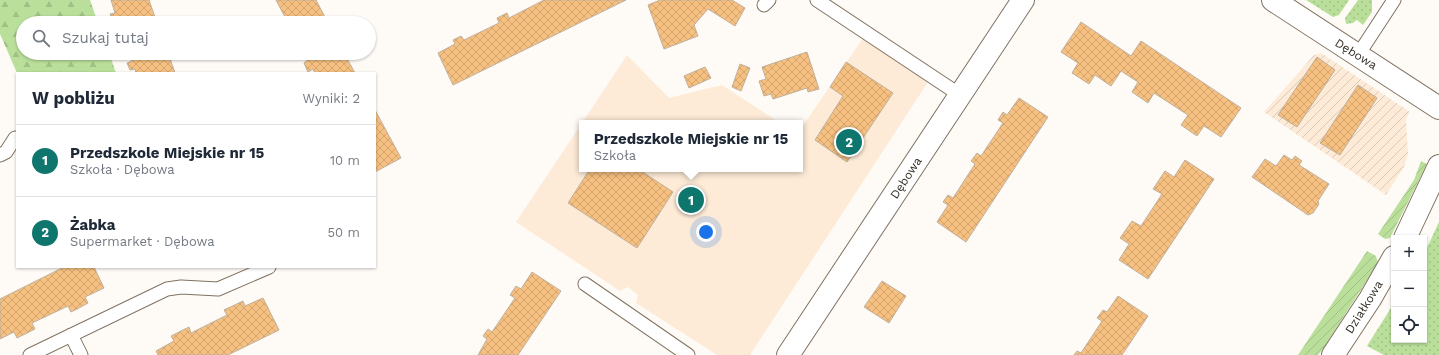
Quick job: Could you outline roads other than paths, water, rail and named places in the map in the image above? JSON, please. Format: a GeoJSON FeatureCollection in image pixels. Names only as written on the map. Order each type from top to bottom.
{"type":"FeatureCollection","features":[{"type":"Feature","properties":{"kind":"street","name":"Dębowa"},"geometry":{"type":"LineString","coordinates":[[788,355],[1024,0]]}},
{"type":"Feature","properties":{"kind":"street","name":"Dębowa"},"geometry":{"type":"LineString","coordinates":[[1273,0],[1439,108]]}},
{"type":"Feature","properties":{"kind":"street"},"geometry":{"type":"LineString","coordinates":[[1406,235],[1439,166]]}},
{"type":"Feature","properties":{"kind":"street","name":"Działkowa"},"geometry":{"type":"LineString","coordinates":[[1333,355],[1391,263]]}},
{"type":"Feature","properties":{"kind":"lane"},"geometry":{"type":"LineString","coordinates":[[817,0],[960,95]]}},
{"type":"Feature","properties":{"kind":"lane"},"geometry":{"type":"LineString","coordinates":[[1358,55],[1394,0]]}},
{"type":"Feature","properties":{"kind":"lane"},"geometry":{"type":"LineString","coordinates":[[0,154],[6,152],[15,138]]}},
{"type":"Feature","properties":{"kind":"lane"},"geometry":{"type":"LineString","coordinates":[[30,355],[167,289],[181,287],[218,289],[266,268]]}},
{"type":"Feature","properties":{"kind":"lane"},"geometry":{"type":"LineString","coordinates":[[585,284],[688,355]]}},
{"type":"Feature","properties":{"kind":"lane"},"geometry":{"type":"LineString","coordinates":[[71,335],[81,355]]}},
{"type":"Feature","properties":{"kind":"place","name":"Żabka"},"geometry":{"type":"Point","coordinates":[849,142]}},
{"type":"Feature","properties":{"kind":"place","name":"Przedszkole Miejskie nr 15"},"geometry":{"type":"Point","coordinates":[691,200]}}]}
